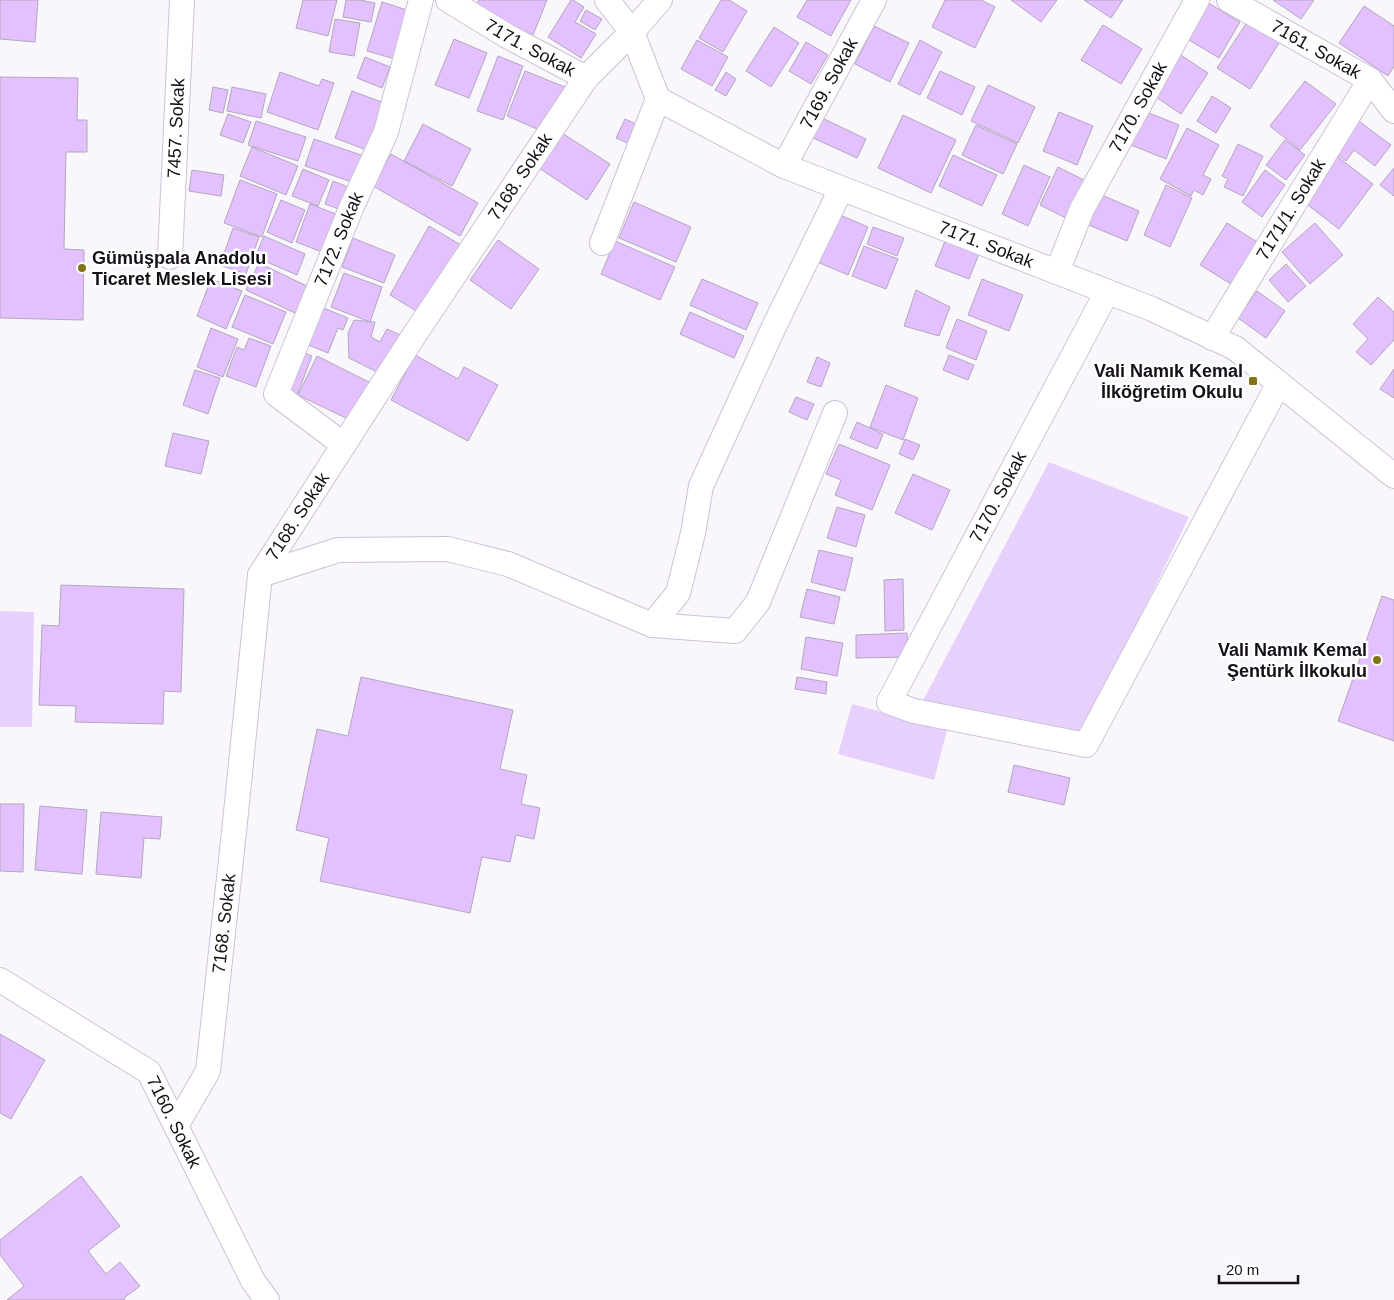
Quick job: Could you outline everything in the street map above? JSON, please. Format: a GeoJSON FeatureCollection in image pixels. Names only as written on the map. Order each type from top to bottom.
{"type":"FeatureCollection","features":[{"type":"Feature","properties":{"kind":"street","name":"7172. Sokak"},"geometry":{"type":"LineString","coordinates":[[344,445],[276,394],[352,206],[386,132],[421,0]]}},
{"type":"Feature","properties":{"kind":"street","name":"7171. Sokak"},"geometry":{"type":"LineString","coordinates":[[448,0],[507,36],[586,78]]}},
{"type":"Feature","properties":{"kind":"street"},"geometry":{"type":"LineString","coordinates":[[602,243],[658,99],[632,32],[607,0]]}},
{"type":"Feature","properties":{"kind":"street","name":"7168. Sokak"},"geometry":{"type":"LineString","coordinates":[[176,1126],[208,1071],[260,575],[413,337],[586,78],[632,32],[660,0]]}},
{"type":"Feature","properties":{"kind":"street","name":"7169. Sokak"},"geometry":{"type":"LineString","coordinates":[[784,166],[874,0]]}},
{"type":"Feature","properties":{"kind":"street","name":"7170. Sokak"},"geometry":{"type":"LineString","coordinates":[[1057,272],[1082,209],[1198,0]]}},
{"type":"Feature","properties":{"kind":"street","name":"7161. Sokak"},"geometry":{"type":"LineString","coordinates":[[1229,0],[1370,80],[1394,111]]}},
{"type":"Feature","properties":{"kind":"street","name":"7457. Sokak"},"geometry":{"type":"LineString","coordinates":[[170,257],[188,2]]}},
{"type":"Feature","properties":{"kind":"street","name":"7171/1. Sokak"},"geometry":{"type":"LineString","coordinates":[[1212,338],[1370,80]]}},
{"type":"Feature","properties":{"kind":"street","name":"7171. Sokak"},"geometry":{"type":"LineString","coordinates":[[658,99],[784,166],[1152,309],[1235,348],[1394,476]]}},
{"type":"Feature","properties":{"kind":"street"},"geometry":{"type":"LineString","coordinates":[[652,625],[678,593],[693,533],[701,486],[772,330],[841,189]]}},
{"type":"Feature","properties":{"kind":"street","name":"7170. Sokak"},"geometry":{"type":"LineString","coordinates":[[1107,292],[889,702],[914,712],[1086,745],[1278,383]]}},
{"type":"Feature","properties":{"kind":"street"},"geometry":{"type":"LineString","coordinates":[[260,575],[338,550],[448,549],[508,564],[652,625],[735,631],[758,602],[836,413]]}},
{"type":"Feature","properties":{"kind":"street","name":"7160. Sokak"},"geometry":{"type":"LineString","coordinates":[[0,980],[148,1072],[253,1281],[267,1300]]}},
{"type":"Feature","properties":{"kind":"shaded area"},"geometry":{"type":"Polygon","coordinates":[[[1049,462],[1189,517],[1082,736],[919,708],[1049,462]]]}},
{"type":"Feature","properties":{"kind":"shaded area"},"geometry":{"type":"Polygon","coordinates":[[[0,611],[34,612],[32,727],[0,727],[0,611]]]}},
{"type":"Feature","properties":{"kind":"shaded area"},"geometry":{"type":"Polygon","coordinates":[[[852,704],[947,730],[934,780],[838,754],[852,704]]]}},
{"type":"Feature","properties":{"kind":"building"},"geometry":{"type":"Polygon","coordinates":[[[0,0],[38,0],[35,42],[0,39],[0,0]]]}},
{"type":"Feature","properties":{"kind":"building"},"geometry":{"type":"Polygon","coordinates":[[[303,0],[337,0],[328,36],[296,28],[303,0]]]}},
{"type":"Feature","properties":{"kind":"building"},"geometry":{"type":"Polygon","coordinates":[[[346,0],[375,3],[371,22],[343,17],[346,0]]]}},
{"type":"Feature","properties":{"kind":"building"},"geometry":{"type":"Polygon","coordinates":[[[479,0],[547,0],[533,35],[474,10],[479,0]]]}},
{"type":"Feature","properties":{"kind":"building"},"geometry":{"type":"Polygon","coordinates":[[[571,0],[584,7],[575,22],[596,34],[581,58],[548,37],[571,0]]]}},
{"type":"Feature","properties":{"kind":"building"},"geometry":{"type":"Polygon","coordinates":[[[721,0],[729,0],[747,11],[723,52],[699,38],[721,0]]]}},
{"type":"Feature","properties":{"kind":"building"},"geometry":{"type":"Polygon","coordinates":[[[807,0],[851,0],[831,36],[797,17],[807,0]]]}},
{"type":"Feature","properties":{"kind":"building"},"geometry":{"type":"Polygon","coordinates":[[[945,0],[981,0],[995,7],[975,48],[932,27],[945,0]]]}},
{"type":"Feature","properties":{"kind":"building"},"geometry":{"type":"Polygon","coordinates":[[[1011,0],[1057,0],[1041,22],[1011,0]]]}},
{"type":"Feature","properties":{"kind":"building"},"geometry":{"type":"Polygon","coordinates":[[[1084,0],[1123,0],[1111,18],[1084,0]]]}},
{"type":"Feature","properties":{"kind":"building"},"geometry":{"type":"Polygon","coordinates":[[[1273,0],[1314,0],[1301,19],[1273,0]]]}},
{"type":"Feature","properties":{"kind":"building"},"geometry":{"type":"Polygon","coordinates":[[[1205,1],[1240,22],[1219,58],[1184,37],[1205,1]]]}},
{"type":"Feature","properties":{"kind":"building"},"geometry":{"type":"Polygon","coordinates":[[[382,2],[410,11],[395,59],[367,51],[382,2]]]}},
{"type":"Feature","properties":{"kind":"building"},"geometry":{"type":"Polygon","coordinates":[[[1364,6],[1394,26],[1394,66],[1388,76],[1339,43],[1364,6]]]}},
{"type":"Feature","properties":{"kind":"building"},"geometry":{"type":"Polygon","coordinates":[[[586,10],[602,19],[595,30],[580,21],[586,10]]]}},
{"type":"Feature","properties":{"kind":"building"},"geometry":{"type":"Polygon","coordinates":[[[335,19],[360,23],[354,56],[329,52],[335,19]]]}},
{"type":"Feature","properties":{"kind":"building"},"geometry":{"type":"Polygon","coordinates":[[[1249,19],[1281,40],[1250,89],[1217,68],[1249,19]]]}},
{"type":"Feature","properties":{"kind":"building"},"geometry":{"type":"Polygon","coordinates":[[[1103,25],[1142,49],[1121,84],[1081,60],[1103,25]]]}},
{"type":"Feature","properties":{"kind":"building"},"geometry":{"type":"Polygon","coordinates":[[[874,26],[909,43],[890,82],[855,64],[874,26]]]}},
{"type":"Feature","properties":{"kind":"building"},"geometry":{"type":"Polygon","coordinates":[[[774,27],[799,43],[771,87],[746,71],[774,27]]]}},
{"type":"Feature","properties":{"kind":"building"},"geometry":{"type":"Polygon","coordinates":[[[454,39],[487,53],[469,98],[435,85],[454,39]]]}},
{"type":"Feature","properties":{"kind":"building"},"geometry":{"type":"Polygon","coordinates":[[[697,40],[728,57],[712,86],[681,69],[697,40]]]}},
{"type":"Feature","properties":{"kind":"building"},"geometry":{"type":"Polygon","coordinates":[[[920,40],[942,52],[920,95],[898,84],[920,40]]]}},
{"type":"Feature","properties":{"kind":"building"},"geometry":{"type":"Polygon","coordinates":[[[806,42],[828,55],[811,84],[789,71],[806,42]]]}},
{"type":"Feature","properties":{"kind":"building"},"geometry":{"type":"Polygon","coordinates":[[[1176,52],[1208,73],[1181,114],[1150,93],[1176,52]]]}},
{"type":"Feature","properties":{"kind":"building"},"geometry":{"type":"Polygon","coordinates":[[[498,56],[523,66],[503,120],[477,111],[498,56]]]}},
{"type":"Feature","properties":{"kind":"building"},"geometry":{"type":"Polygon","coordinates":[[[365,57],[390,67],[382,88],[357,78],[365,57]]]}},
{"type":"Feature","properties":{"kind":"building"},"geometry":{"type":"Polygon","coordinates":[[[525,71],[565,87],[546,133],[507,116],[525,71]]]}},
{"type":"Feature","properties":{"kind":"building"},"geometry":{"type":"Polygon","coordinates":[[[940,71],[975,87],[962,115],[927,98],[940,71]]]}},
{"type":"Feature","properties":{"kind":"building"},"geometry":{"type":"Polygon","coordinates":[[[280,72],[319,86],[322,79],[334,83],[318,130],[267,112],[280,72]]]}},
{"type":"Feature","properties":{"kind":"building"},"geometry":{"type":"Polygon","coordinates":[[[726,72],[736,79],[726,96],[715,90],[726,72]]]}},
{"type":"Feature","properties":{"kind":"building"},"geometry":{"type":"Polygon","coordinates":[[[0,77],[78,78],[77,120],[87,120],[87,152],[66,152],[64,249],[84,250],[83,320],[0,318],[0,77]]]}},
{"type":"Feature","properties":{"kind":"building"},"geometry":{"type":"Polygon","coordinates":[[[1305,81],[1336,104],[1300,150],[1270,126],[1305,81]]]}},
{"type":"Feature","properties":{"kind":"building"},"geometry":{"type":"Polygon","coordinates":[[[988,85],[1035,107],[1018,143],[971,121],[988,85]]]}},
{"type":"Feature","properties":{"kind":"building"},"geometry":{"type":"Polygon","coordinates":[[[213,87],[228,90],[223,113],[209,110],[213,87]]]}},
{"type":"Feature","properties":{"kind":"building"},"geometry":{"type":"Polygon","coordinates":[[[232,87],[266,94],[261,118],[227,111],[232,87]]]}},
{"type":"Feature","properties":{"kind":"building"},"geometry":{"type":"Polygon","coordinates":[[[352,91],[387,104],[369,151],[335,138],[352,91]]]}},
{"type":"Feature","properties":{"kind":"building"},"geometry":{"type":"Polygon","coordinates":[[[1212,96],[1231,108],[1216,133],[1197,121],[1212,96]]]}},
{"type":"Feature","properties":{"kind":"building"},"geometry":{"type":"Polygon","coordinates":[[[1144,111],[1179,125],[1166,159],[1131,145],[1144,111]]]}},
{"type":"Feature","properties":{"kind":"building"},"geometry":{"type":"Polygon","coordinates":[[[1059,112],[1093,126],[1077,165],[1043,151],[1059,112]]]}},
{"type":"Feature","properties":{"kind":"building"},"geometry":{"type":"Polygon","coordinates":[[[228,114],[251,122],[243,143],[220,135],[228,114]]]}},
{"type":"Feature","properties":{"kind":"building"},"geometry":{"type":"Polygon","coordinates":[[[903,115],[956,140],[931,193],[878,168],[903,115]]]}},
{"type":"Feature","properties":{"kind":"building"},"geometry":{"type":"Polygon","coordinates":[[[820,117],[866,139],[857,158],[811,137],[820,117]]]}},
{"type":"Feature","properties":{"kind":"building"},"geometry":{"type":"Polygon","coordinates":[[[625,119],[645,128],[637,147],[616,138],[625,119]]]}},
{"type":"Feature","properties":{"kind":"building"},"geometry":{"type":"Polygon","coordinates":[[[1356,119],[1391,145],[1375,166],[1354,150],[1346,161],[1333,151],[1356,119]]]}},
{"type":"Feature","properties":{"kind":"building"},"geometry":{"type":"Polygon","coordinates":[[[256,121],[306,137],[298,161],[248,145],[256,121]]]}},
{"type":"Feature","properties":{"kind":"building"},"geometry":{"type":"Polygon","coordinates":[[[423,124],[471,149],[452,186],[404,161],[423,124]]]}},
{"type":"Feature","properties":{"kind":"building"},"geometry":{"type":"Polygon","coordinates":[[[976,125],[1017,144],[1003,174],[962,155],[976,125]]]}},
{"type":"Feature","properties":{"kind":"building"},"geometry":{"type":"Polygon","coordinates":[[[1187,128],[1219,145],[1203,175],[1211,179],[1203,195],[1194,190],[1191,196],[1160,179],[1187,128]]]}},
{"type":"Feature","properties":{"kind":"building"},"geometry":{"type":"Polygon","coordinates":[[[562,133],[610,164],[587,200],[539,168],[562,133]]]}},
{"type":"Feature","properties":{"kind":"building"},"geometry":{"type":"Polygon","coordinates":[[[314,139],[364,156],[355,183],[305,166],[314,139]]]}},
{"type":"Feature","properties":{"kind":"building"},"geometry":{"type":"Polygon","coordinates":[[[1285,140],[1305,155],[1286,180],[1266,165],[1285,140]]]}},
{"type":"Feature","properties":{"kind":"building"},"geometry":{"type":"Polygon","coordinates":[[[1238,144],[1263,156],[1243,196],[1224,187],[1228,179],[1222,176],[1238,144]]]}},
{"type":"Feature","properties":{"kind":"building"},"geometry":{"type":"Polygon","coordinates":[[[252,147],[298,166],[286,195],[240,176],[252,147]]]}},
{"type":"Feature","properties":{"kind":"building"},"geometry":{"type":"Polygon","coordinates":[[[391,154],[478,203],[460,236],[373,186],[391,154]]]}},
{"type":"Feature","properties":{"kind":"building"},"geometry":{"type":"Polygon","coordinates":[[[1334,154],[1373,184],[1339,229],[1300,199],[1334,154]]]}},
{"type":"Feature","properties":{"kind":"building"},"geometry":{"type":"Polygon","coordinates":[[[953,155],[997,175],[982,206],[939,186],[953,155]]]}},
{"type":"Feature","properties":{"kind":"building"},"geometry":{"type":"Polygon","coordinates":[[[1024,165],[1050,177],[1028,226],[1002,214],[1024,165]]]}},
{"type":"Feature","properties":{"kind":"building"},"geometry":{"type":"Polygon","coordinates":[[[1058,167],[1088,182],[1070,220],[1040,205],[1058,167]]]}},
{"type":"Feature","properties":{"kind":"building"},"geometry":{"type":"Polygon","coordinates":[[[1394,168],[1394,196],[1380,185],[1394,168]]]}},
{"type":"Feature","properties":{"kind":"building"},"geometry":{"type":"Polygon","coordinates":[[[303,169],[329,180],[318,206],[292,196],[303,169]]]}},
{"type":"Feature","properties":{"kind":"building"},"geometry":{"type":"Polygon","coordinates":[[[192,170],[224,175],[221,196],[189,191],[192,170]]]}},
{"type":"Feature","properties":{"kind":"building"},"geometry":{"type":"Polygon","coordinates":[[[1265,170],[1285,185],[1262,217],[1242,202],[1265,170]]]}},
{"type":"Feature","properties":{"kind":"building"},"geometry":{"type":"Polygon","coordinates":[[[240,180],[277,194],[262,237],[224,223],[240,180]]]}},
{"type":"Feature","properties":{"kind":"building"},"geometry":{"type":"Polygon","coordinates":[[[333,181],[353,189],[344,211],[325,204],[333,181]]]}},
{"type":"Feature","properties":{"kind":"building"},"geometry":{"type":"Polygon","coordinates":[[[1166,185],[1192,198],[1170,247],[1144,235],[1166,185]]]}},
{"type":"Feature","properties":{"kind":"building"},"geometry":{"type":"Polygon","coordinates":[[[1097,193],[1139,211],[1127,241],[1084,223],[1097,193]]]}},
{"type":"Feature","properties":{"kind":"building"},"geometry":{"type":"Polygon","coordinates":[[[281,200],[305,210],[292,243],[267,232],[281,200]]]}},
{"type":"Feature","properties":{"kind":"building"},"geometry":{"type":"Polygon","coordinates":[[[634,202],[691,227],[676,262],[619,238],[634,202]]]}},
{"type":"Feature","properties":{"kind":"building"},"geometry":{"type":"Polygon","coordinates":[[[310,204],[336,214],[322,252],[296,242],[310,204]]]}},
{"type":"Feature","properties":{"kind":"building"},"geometry":{"type":"Polygon","coordinates":[[[833,212],[868,227],[848,275],[813,260],[833,212]]]}},
{"type":"Feature","properties":{"kind":"building"},"geometry":{"type":"Polygon","coordinates":[[[1227,223],[1257,242],[1231,284],[1200,265],[1227,223]]]}},
{"type":"Feature","properties":{"kind":"building"},"geometry":{"type":"Polygon","coordinates":[[[1315,223],[1343,255],[1310,284],[1282,252],[1315,223]]]}},
{"type":"Feature","properties":{"kind":"building"},"geometry":{"type":"Polygon","coordinates":[[[429,226],[466,248],[426,317],[390,295],[429,226]]]}},
{"type":"Feature","properties":{"kind":"building"},"geometry":{"type":"Polygon","coordinates":[[[873,227],[904,238],[897,256],[867,244],[873,227]]]}},
{"type":"Feature","properties":{"kind":"building"},"geometry":{"type":"Polygon","coordinates":[[[233,228],[259,237],[246,274],[220,265],[233,228]]]}},
{"type":"Feature","properties":{"kind":"building"},"geometry":{"type":"Polygon","coordinates":[[[264,236],[305,254],[297,275],[255,257],[264,236]]]}},
{"type":"Feature","properties":{"kind":"building"},"geometry":{"type":"Polygon","coordinates":[[[947,236],[981,249],[969,279],[935,266],[947,236]]]}},
{"type":"Feature","properties":{"kind":"building"},"geometry":{"type":"Polygon","coordinates":[[[353,238],[395,255],[384,283],[342,267],[353,238]]]}},
{"type":"Feature","properties":{"kind":"building"},"geometry":{"type":"Polygon","coordinates":[[[498,240],[539,269],[511,309],[470,280],[498,240]]]}},
{"type":"Feature","properties":{"kind":"building"},"geometry":{"type":"Polygon","coordinates":[[[615,241],[675,267],[660,300],[601,274],[615,241]]]}},
{"type":"Feature","properties":{"kind":"building"},"geometry":{"type":"Polygon","coordinates":[[[864,246],[898,259],[886,289],[852,276],[864,246]]]}},
{"type":"Feature","properties":{"kind":"building"},"geometry":{"type":"Polygon","coordinates":[[[259,263],[309,287],[297,314],[246,290],[259,263]]]}},
{"type":"Feature","properties":{"kind":"building"},"geometry":{"type":"Polygon","coordinates":[[[1286,264],[1306,286],[1288,302],[1269,280],[1286,264]]]}},
{"type":"Feature","properties":{"kind":"building"},"geometry":{"type":"Polygon","coordinates":[[[344,273],[382,287],[370,322],[331,307],[344,273]]]}},
{"type":"Feature","properties":{"kind":"building"},"geometry":{"type":"Polygon","coordinates":[[[211,279],[242,291],[226,329],[197,316],[211,279]]]}},
{"type":"Feature","properties":{"kind":"building"},"geometry":{"type":"Polygon","coordinates":[[[702,279],[758,303],[746,330],[690,305],[702,279]]]}},
{"type":"Feature","properties":{"kind":"building"},"geometry":{"type":"Polygon","coordinates":[[[982,279],[1023,295],[1009,331],[968,315],[982,279]]]}},
{"type":"Feature","properties":{"kind":"building"},"geometry":{"type":"Polygon","coordinates":[[[916,290],[950,307],[939,336],[904,326],[916,290]]]}},
{"type":"Feature","properties":{"kind":"building"},"geometry":{"type":"Polygon","coordinates":[[[1257,291],[1285,311],[1266,338],[1238,318],[1257,291]]]}},
{"type":"Feature","properties":{"kind":"building"},"geometry":{"type":"Polygon","coordinates":[[[245,295],[286,312],[273,344],[232,327],[245,295]]]}},
{"type":"Feature","properties":{"kind":"building"},"geometry":{"type":"Polygon","coordinates":[[[1378,297],[1394,312],[1394,340],[1371,365],[1356,352],[1368,339],[1353,324],[1378,297]]]}},
{"type":"Feature","properties":{"kind":"building"},"geometry":{"type":"Polygon","coordinates":[[[321,307],[348,318],[343,330],[338,328],[328,353],[306,344],[321,307]]]}},
{"type":"Feature","properties":{"kind":"building"},"geometry":{"type":"Polygon","coordinates":[[[690,312],[744,336],[734,358],[680,334],[690,312]]]}},
{"type":"Feature","properties":{"kind":"building"},"geometry":{"type":"Polygon","coordinates":[[[957,319],[987,331],[976,360],[946,348],[957,319]]]}},
{"type":"Feature","properties":{"kind":"building"},"geometry":{"type":"Polygon","coordinates":[[[354,320],[375,322],[371,337],[380,342],[387,329],[407,338],[379,373],[349,358],[348,333],[354,320]]]}},
{"type":"Feature","properties":{"kind":"building"},"geometry":{"type":"Polygon","coordinates":[[[211,328],[238,339],[223,377],[197,367],[211,328]]]}},
{"type":"Feature","properties":{"kind":"building"},"geometry":{"type":"Polygon","coordinates":[[[249,338],[271,346],[256,387],[226,376],[237,347],[244,350],[249,338]]]}},
{"type":"Feature","properties":{"kind":"building"},"geometry":{"type":"Polygon","coordinates":[[[300,351],[312,356],[296,398],[283,393],[300,351]]]}},
{"type":"Feature","properties":{"kind":"building"},"geometry":{"type":"Polygon","coordinates":[[[415,355],[458,379],[464,367],[498,385],[468,441],[391,400],[415,355]]]}},
{"type":"Feature","properties":{"kind":"building"},"geometry":{"type":"Polygon","coordinates":[[[949,355],[974,365],[968,380],[943,370],[949,355]]]}},
{"type":"Feature","properties":{"kind":"building"},"geometry":{"type":"Polygon","coordinates":[[[317,356],[371,383],[352,421],[298,395],[317,356]]]}},
{"type":"Feature","properties":{"kind":"building"},"geometry":{"type":"Polygon","coordinates":[[[817,357],[830,363],[821,387],[807,382],[817,357]]]}},
{"type":"Feature","properties":{"kind":"building"},"geometry":{"type":"Polygon","coordinates":[[[1394,369],[1394,398],[1380,389],[1394,369]]]}},
{"type":"Feature","properties":{"kind":"building"},"geometry":{"type":"Polygon","coordinates":[[[195,370],[220,378],[208,414],[183,405],[195,370]]]}},
{"type":"Feature","properties":{"kind":"building"},"geometry":{"type":"Polygon","coordinates":[[[886,385],[918,398],[903,440],[870,427],[886,385]]]}},
{"type":"Feature","properties":{"kind":"building"},"geometry":{"type":"Polygon","coordinates":[[[796,397],[814,404],[807,420],[789,412],[796,397]]]}},
{"type":"Feature","properties":{"kind":"building"},"geometry":{"type":"Polygon","coordinates":[[[857,422],[883,434],[877,449],[850,438],[857,422]]]}},
{"type":"Feature","properties":{"kind":"building"},"geometry":{"type":"Polygon","coordinates":[[[173,433],[209,441],[201,474],[165,466],[173,433]]]}},
{"type":"Feature","properties":{"kind":"building"},"geometry":{"type":"Polygon","coordinates":[[[905,439],[920,445],[913,460],[899,454],[905,439]]]}},
{"type":"Feature","properties":{"kind":"building"},"geometry":{"type":"Polygon","coordinates":[[[839,444],[890,465],[872,510],[835,495],[841,480],[826,474],[839,444]]]}},
{"type":"Feature","properties":{"kind":"building"},"geometry":{"type":"Polygon","coordinates":[[[913,474],[950,490],[932,530],[895,513],[913,474]]]}},
{"type":"Feature","properties":{"kind":"building"},"geometry":{"type":"Polygon","coordinates":[[[837,507],[865,515],[856,547],[827,538],[837,507]]]}},
{"type":"Feature","properties":{"kind":"building"},"geometry":{"type":"Polygon","coordinates":[[[819,550],[853,558],[845,591],[811,582],[819,550]]]}},
{"type":"Feature","properties":{"kind":"building"},"geometry":{"type":"Polygon","coordinates":[[[903,579],[904,630],[885,631],[884,580],[903,579]]]}},
{"type":"Feature","properties":{"kind":"building"},"geometry":{"type":"Polygon","coordinates":[[[61,585],[184,589],[181,692],[164,691],[163,724],[75,722],[76,706],[39,705],[42,625],[59,626],[61,585]]]}},
{"type":"Feature","properties":{"kind":"building"},"geometry":{"type":"Polygon","coordinates":[[[807,589],[840,597],[834,624],[800,617],[807,589]]]}},
{"type":"Feature","properties":{"kind":"building","name":"Vali Namık Kemal Şentürk İlkokulu"},"geometry":{"type":"Polygon","coordinates":[[[1382,596],[1394,600],[1394,741],[1338,721],[1382,596]]]}},
{"type":"Feature","properties":{"kind":"building"},"geometry":{"type":"Polygon","coordinates":[[[907,633],[908,657],[856,658],[856,635],[907,633]]]}},
{"type":"Feature","properties":{"kind":"building"},"geometry":{"type":"Polygon","coordinates":[[[806,637],[843,643],[837,676],[801,669],[806,637]]]}},
{"type":"Feature","properties":{"kind":"building"},"geometry":{"type":"Polygon","coordinates":[[[361,677],[513,710],[500,769],[527,775],[521,804],[540,808],[534,839],[516,835],[510,862],[482,857],[470,913],[320,881],[329,838],[296,830],[317,729],[348,736],[361,677]]]}},
{"type":"Feature","properties":{"kind":"building"},"geometry":{"type":"Polygon","coordinates":[[[797,677],[827,682],[826,694],[795,689],[797,677]]]}},
{"type":"Feature","properties":{"kind":"building"},"geometry":{"type":"Polygon","coordinates":[[[1014,765],[1070,778],[1064,805],[1008,792],[1014,765]]]}},
{"type":"Feature","properties":{"kind":"building"},"geometry":{"type":"Polygon","coordinates":[[[0,804],[24,804],[23,872],[0,871],[0,804]]]}},
{"type":"Feature","properties":{"kind":"building"},"geometry":{"type":"Polygon","coordinates":[[[40,806],[87,810],[82,874],[35,870],[40,806]]]}},
{"type":"Feature","properties":{"kind":"building"},"geometry":{"type":"Polygon","coordinates":[[[101,812],[162,817],[160,839],[144,838],[141,878],[96,874],[101,812]]]}},
{"type":"Feature","properties":{"kind":"building"},"geometry":{"type":"Polygon","coordinates":[[[0,1034],[45,1060],[11,1119],[0,1113],[0,1034]]]}},
{"type":"Feature","properties":{"kind":"building"},"geometry":{"type":"Polygon","coordinates":[[[81,1176],[120,1226],[88,1251],[106,1274],[120,1262],[140,1286],[124,1298],[125,1300],[7,1300],[24,1286],[0,1255],[0,1240],[81,1176]]]}},
{"type":"Feature","properties":{"kind":"place","name":"Gümüşpala Anadolu Ticaret Meslek Lisesi"},"geometry":{"type":"Point","coordinates":[82,268]}},
{"type":"Feature","properties":{"kind":"place","name":"Vali Namık Kemal İlköğretim Okulu"},"geometry":{"type":"Point","coordinates":[1253,381]}},
{"type":"Feature","properties":{"kind":"place","name":"Vali Namık Kemal Şentürk İlkokulu"},"geometry":{"type":"Point","coordinates":[1377,660]}}]}
